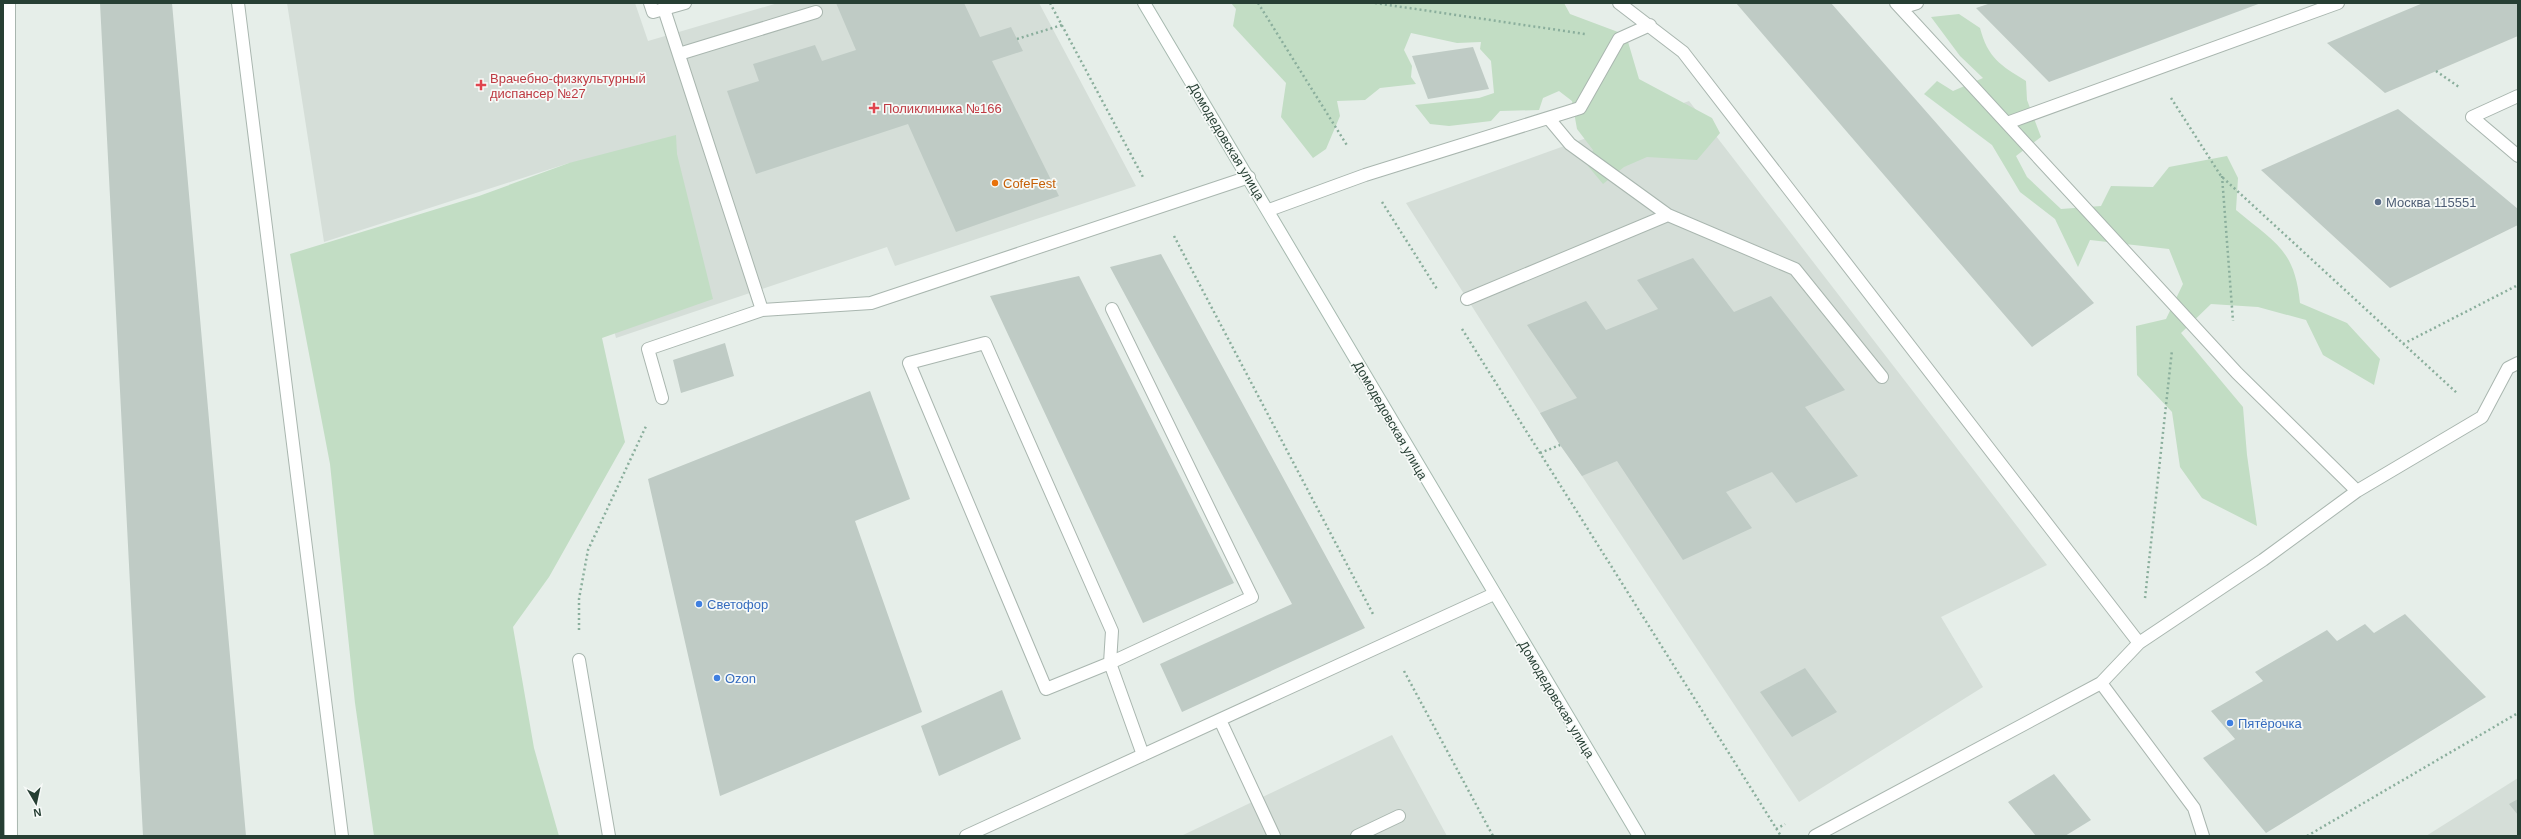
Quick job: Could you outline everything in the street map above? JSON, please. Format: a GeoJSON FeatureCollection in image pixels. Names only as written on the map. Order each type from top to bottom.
{"type":"FeatureCollection","features":[{"type":"Feature","properties":{"kind":"street"},"geometry":{"type":"LineString","coordinates":[[9,3],[6,145],[6,280],[11,836]]}},
{"type":"Feature","properties":{"kind":"street"},"geometry":{"type":"LineString","coordinates":[[238,3],[342,836]]}},
{"type":"Feature","properties":{"kind":"street"},"geometry":{"type":"LineString","coordinates":[[650,3],[653,12],[685,3]]}},
{"type":"Feature","properties":{"kind":"street","name":"Домодедовская улица"},"geometry":{"type":"LineString","coordinates":[[1144,3],[1269,210],[1494,594],[1639,836]]}},
{"type":"Feature","properties":{"kind":"street"},"geometry":{"type":"LineString","coordinates":[[1619,3],[1650,25],[1683,52],[2139,643]]}},
{"type":"Feature","properties":{"kind":"street"},"geometry":{"type":"LineString","coordinates":[[1899,6],[1917,3]]}},
{"type":"Feature","properties":{"kind":"street"},"geometry":{"type":"LineString","coordinates":[[2007,124],[2338,3]]}},
{"type":"Feature","properties":{"kind":"street"},"geometry":{"type":"LineString","coordinates":[[1899,6],[2237,373],[2357,491]]}},
{"type":"Feature","properties":{"kind":"street"},"geometry":{"type":"LineString","coordinates":[[664,9],[762,310]]}},
{"type":"Feature","properties":{"kind":"street"},"geometry":{"type":"LineString","coordinates":[[679,54],[816,12]]}},
{"type":"Feature","properties":{"kind":"street"},"geometry":{"type":"LineString","coordinates":[[1269,210],[1365,175],[1550,120],[1580,108],[1618,39],[1650,25]]}},
{"type":"Feature","properties":{"kind":"street"},"geometry":{"type":"LineString","coordinates":[[2518,96],[2472,117],[2518,156]]}},
{"type":"Feature","properties":{"kind":"street"},"geometry":{"type":"LineString","coordinates":[[1550,120],[1570,144],[1668,215],[1795,269],[1882,377]]}},
{"type":"Feature","properties":{"kind":"street"},"geometry":{"type":"LineString","coordinates":[[662,398],[648,349],[762,310],[870,303],[1249,178]]}},
{"type":"Feature","properties":{"kind":"street"},"geometry":{"type":"LineString","coordinates":[[1467,299],[1668,215]]}},
{"type":"Feature","properties":{"kind":"street"},"geometry":{"type":"LineString","coordinates":[[1112,309],[1252,597],[1110,663],[1046,689],[909,363],[985,343],[1112,631],[1110,663],[1143,755]]}},
{"type":"Feature","properties":{"kind":"street"},"geometry":{"type":"LineString","coordinates":[[1815,836],[2101,683],[2139,643],[2263,560],[2357,491],[2482,417],[2508,368],[2518,362]]}},
{"type":"Feature","properties":{"kind":"street"},"geometry":{"type":"LineString","coordinates":[[966,836],[1389,644],[1494,594]]}},
{"type":"Feature","properties":{"kind":"street"},"geometry":{"type":"LineString","coordinates":[[579,660],[609,836]]}},
{"type":"Feature","properties":{"kind":"street"},"geometry":{"type":"LineString","coordinates":[[2101,683],[2194,808],[2203,836]]}},
{"type":"Feature","properties":{"kind":"street"},"geometry":{"type":"LineString","coordinates":[[1220,720],[1274,836]]}},
{"type":"Feature","properties":{"kind":"street"},"geometry":{"type":"LineString","coordinates":[[1357,836],[1399,816]]}},
{"type":"Feature","properties":{"kind":"path"},"geometry":{"type":"LineString","coordinates":[[1050,3],[1389,644],[1493,836]]}},
{"type":"Feature","properties":{"kind":"path"},"geometry":{"type":"LineString","coordinates":[[1258,3],[1440,294]]}},
{"type":"Feature","properties":{"kind":"path"},"geometry":{"type":"LineString","coordinates":[[1017,39],[1062,25]]}},
{"type":"Feature","properties":{"kind":"path"},"geometry":{"type":"LineString","coordinates":[[2153,70],[2222,176],[2482,417]]}},
{"type":"Feature","properties":{"kind":"path"},"geometry":{"type":"LineString","coordinates":[[2222,176],[2237,373]]}},
{"type":"Feature","properties":{"kind":"path"},"geometry":{"type":"LineString","coordinates":[[2403,344],[2518,285]]}},
{"type":"Feature","properties":{"kind":"path"},"geometry":{"type":"LineString","coordinates":[[1461,328],[1781,836]]}},
{"type":"Feature","properties":{"kind":"path"},"geometry":{"type":"LineString","coordinates":[[2145,600],[2172,348]]}},
{"type":"Feature","properties":{"kind":"path"},"geometry":{"type":"LineString","coordinates":[[579,660],[579,599],[588,550],[647,424],[662,398]]}},
{"type":"Feature","properties":{"kind":"path"},"geometry":{"type":"LineString","coordinates":[[1540,453],[1560,445]]}},
{"type":"Feature","properties":{"kind":"path"},"geometry":{"type":"LineString","coordinates":[[2307,836],[2518,713]]}},
{"type":"Feature","properties":{"kind":"shaded area"},"geometry":{"type":"Polygon","coordinates":[[[287,3],[635,3],[648,41],[778,3],[1039,3],[1136,186],[895,266],[887,247],[616,338],[569,163],[324,242],[287,3]]]}},
{"type":"Feature","properties":{"kind":"shaded area"},"geometry":{"type":"Polygon","coordinates":[[[1689,101],[2047,565],[1941,617],[1983,687],[1799,802],[1540,413],[1406,203],[1689,101]]]}},
{"type":"Feature","properties":{"kind":"shaded area"},"geometry":{"type":"Polygon","coordinates":[[[1392,735],[1447,836],[1181,836],[1392,735]]]}},
{"type":"Feature","properties":{"kind":"shaded area"},"geometry":{"type":"Polygon","coordinates":[[[2518,778],[2518,836],[2426,836],[2518,778]]]}},
{"type":"Feature","properties":{"kind":"green space"},"geometry":{"type":"Polygon","coordinates":[[[1231,3],[1564,3],[1570,14],[1626,35],[1639,79],[1712,118],[1720,133],[1697,160],[1647,157],[1624,167],[1603,184],[1588,166],[1593,150],[1577,129],[1572,101],[1559,91],[1543,98],[1539,110],[1500,111],[1491,121],[1449,126],[1430,124],[1415,105],[1479,98],[1494,93],[1491,61],[1480,49],[1481,42],[1457,43],[1411,33],[1404,50],[1412,66],[1411,77],[1416,84],[1380,88],[1365,100],[1337,101],[1340,116],[1326,149],[1313,158],[1281,117],[1286,83],[1233,26],[1236,9],[1231,3]]]}},
{"type":"Feature","properties":{"kind":"green space"},"geometry":{"type":"Polygon","coordinates":[[[1959,14],[1980,28],[1987,47],[1996,60],[2026,81],[2027,100],[2041,137],[2016,156],[2027,177],[2061,209],[2101,206],[2111,186],[2153,187],[2169,167],[2227,156],[2238,178],[2236,210],[2272,239],[2288,258],[2297,285],[2300,303],[2347,323],[2380,359],[2374,385],[2323,355],[2306,320],[2258,307],[2211,304],[2181,333],[2243,407],[2247,455],[2257,526],[2202,498],[2180,467],[2172,412],[2137,375],[2136,326],[2166,319],[2183,284],[2169,249],[2090,240],[2078,267],[2055,219],[2020,192],[1992,145],[1924,94],[1937,81],[1953,91],[1983,78],[1960,56],[1931,17],[1959,14]]]}},
{"type":"Feature","properties":{"kind":"green space"},"geometry":{"type":"Polygon","coordinates":[[[676,135],[677,154],[713,299],[602,338],[625,442],[549,577],[513,627],[534,748],[559,836],[374,836],[355,703],[330,464],[290,254],[479,196],[569,163],[676,135]]]}},
{"type":"Feature","properties":{"kind":"building"},"geometry":{"type":"Polygon","coordinates":[[[100,3],[172,3],[246,836],[143,836],[100,3]]]}},
{"type":"Feature","properties":{"kind":"building","name":"Поликлиника №166"},"geometry":{"type":"Polygon","coordinates":[[[836,3],[964,3],[980,37],[1011,27],[1023,51],[992,61],[1059,196],[956,232],[908,124],[756,174],[727,91],[759,81],[753,64],[815,45],[822,61],[856,50],[836,3]]]}},
{"type":"Feature","properties":{"kind":"building"},"geometry":{"type":"Polygon","coordinates":[[[1736,3],[1831,3],[2094,303],[2032,347],[1736,3]]]}},
{"type":"Feature","properties":{"kind":"building"},"geometry":{"type":"Polygon","coordinates":[[[1991,3],[2261,3],[2049,82],[1976,8],[1991,3]]]}},
{"type":"Feature","properties":{"kind":"building"},"geometry":{"type":"Polygon","coordinates":[[[2423,3],[2518,3],[2518,36],[2385,93],[2327,43],[2423,3]]]}},
{"type":"Feature","properties":{"kind":"building"},"geometry":{"type":"Polygon","coordinates":[[[1473,47],[1489,89],[1428,99],[1412,56],[1473,47]]]}},
{"type":"Feature","properties":{"kind":"building"},"geometry":{"type":"Polygon","coordinates":[[[2398,109],[2518,209],[2518,225],[2390,288],[2261,170],[2398,109]]]}},
{"type":"Feature","properties":{"kind":"building"},"geometry":{"type":"Polygon","coordinates":[[[1161,254],[1365,628],[1182,712],[1160,664],[1292,604],[1110,267],[1161,254]]]}},
{"type":"Feature","properties":{"kind":"building"},"geometry":{"type":"Polygon","coordinates":[[[1693,258],[1734,312],[1771,296],[1845,390],[1805,407],[1858,476],[1796,503],[1772,472],[1726,492],[1752,528],[1683,560],[1617,461],[1582,476],[1560,445],[1540,413],[1577,398],[1527,325],[1586,301],[1606,330],[1658,309],[1637,280],[1693,258]]]}},
{"type":"Feature","properties":{"kind":"building"},"geometry":{"type":"Polygon","coordinates":[[[1079,276],[1234,583],[1143,623],[990,296],[1079,276]]]}},
{"type":"Feature","properties":{"kind":"building"},"geometry":{"type":"Polygon","coordinates":[[[725,343],[734,376],[681,393],[673,360],[725,343]]]}},
{"type":"Feature","properties":{"kind":"building"},"geometry":{"type":"Polygon","coordinates":[[[870,391],[910,499],[855,521],[922,712],[720,796],[648,479],[870,391]]]}},
{"type":"Feature","properties":{"kind":"building"},"geometry":{"type":"Polygon","coordinates":[[[2405,614],[2486,697],[2266,833],[2203,758],[2235,739],[2211,711],[2263,681],[2255,672],[2327,630],[2337,641],[2365,624],[2374,633],[2405,614]]]}},
{"type":"Feature","properties":{"kind":"building"},"geometry":{"type":"Polygon","coordinates":[[[1805,668],[1837,712],[1792,737],[1760,692],[1805,668]]]}},
{"type":"Feature","properties":{"kind":"building"},"geometry":{"type":"Polygon","coordinates":[[[1002,690],[1021,739],[939,776],[921,726],[1002,690]]]}},
{"type":"Feature","properties":{"kind":"building"},"geometry":{"type":"Polygon","coordinates":[[[2054,774],[2091,820],[2065,836],[2036,836],[2008,802],[2054,774]]]}},
{"type":"Feature","properties":{"kind":"building"},"geometry":{"type":"Polygon","coordinates":[[[2518,799],[2518,815],[2509,804],[2518,799]]]}},
{"type":"Feature","properties":{"kind":"place","name":"Врачебно-физкультурный диспансер №27"},"geometry":{"type":"Point","coordinates":[481,85]}},
{"type":"Feature","properties":{"kind":"place","name":"Поликлиника №166"},"geometry":{"type":"Point","coordinates":[874,108]}},
{"type":"Feature","properties":{"kind":"place","name":"CofeFest"},"geometry":{"type":"Point","coordinates":[995,183]}},
{"type":"Feature","properties":{"kind":"place","name":"Москва 115551"},"geometry":{"type":"Point","coordinates":[2378,202]}},
{"type":"Feature","properties":{"kind":"place","name":"Светофор"},"geometry":{"type":"Point","coordinates":[699,604]}},
{"type":"Feature","properties":{"kind":"place","name":"Ozon"},"geometry":{"type":"Point","coordinates":[717,678]}},
{"type":"Feature","properties":{"kind":"place","name":"Пятёрочка"},"geometry":{"type":"Point","coordinates":[2230,723]}}]}
